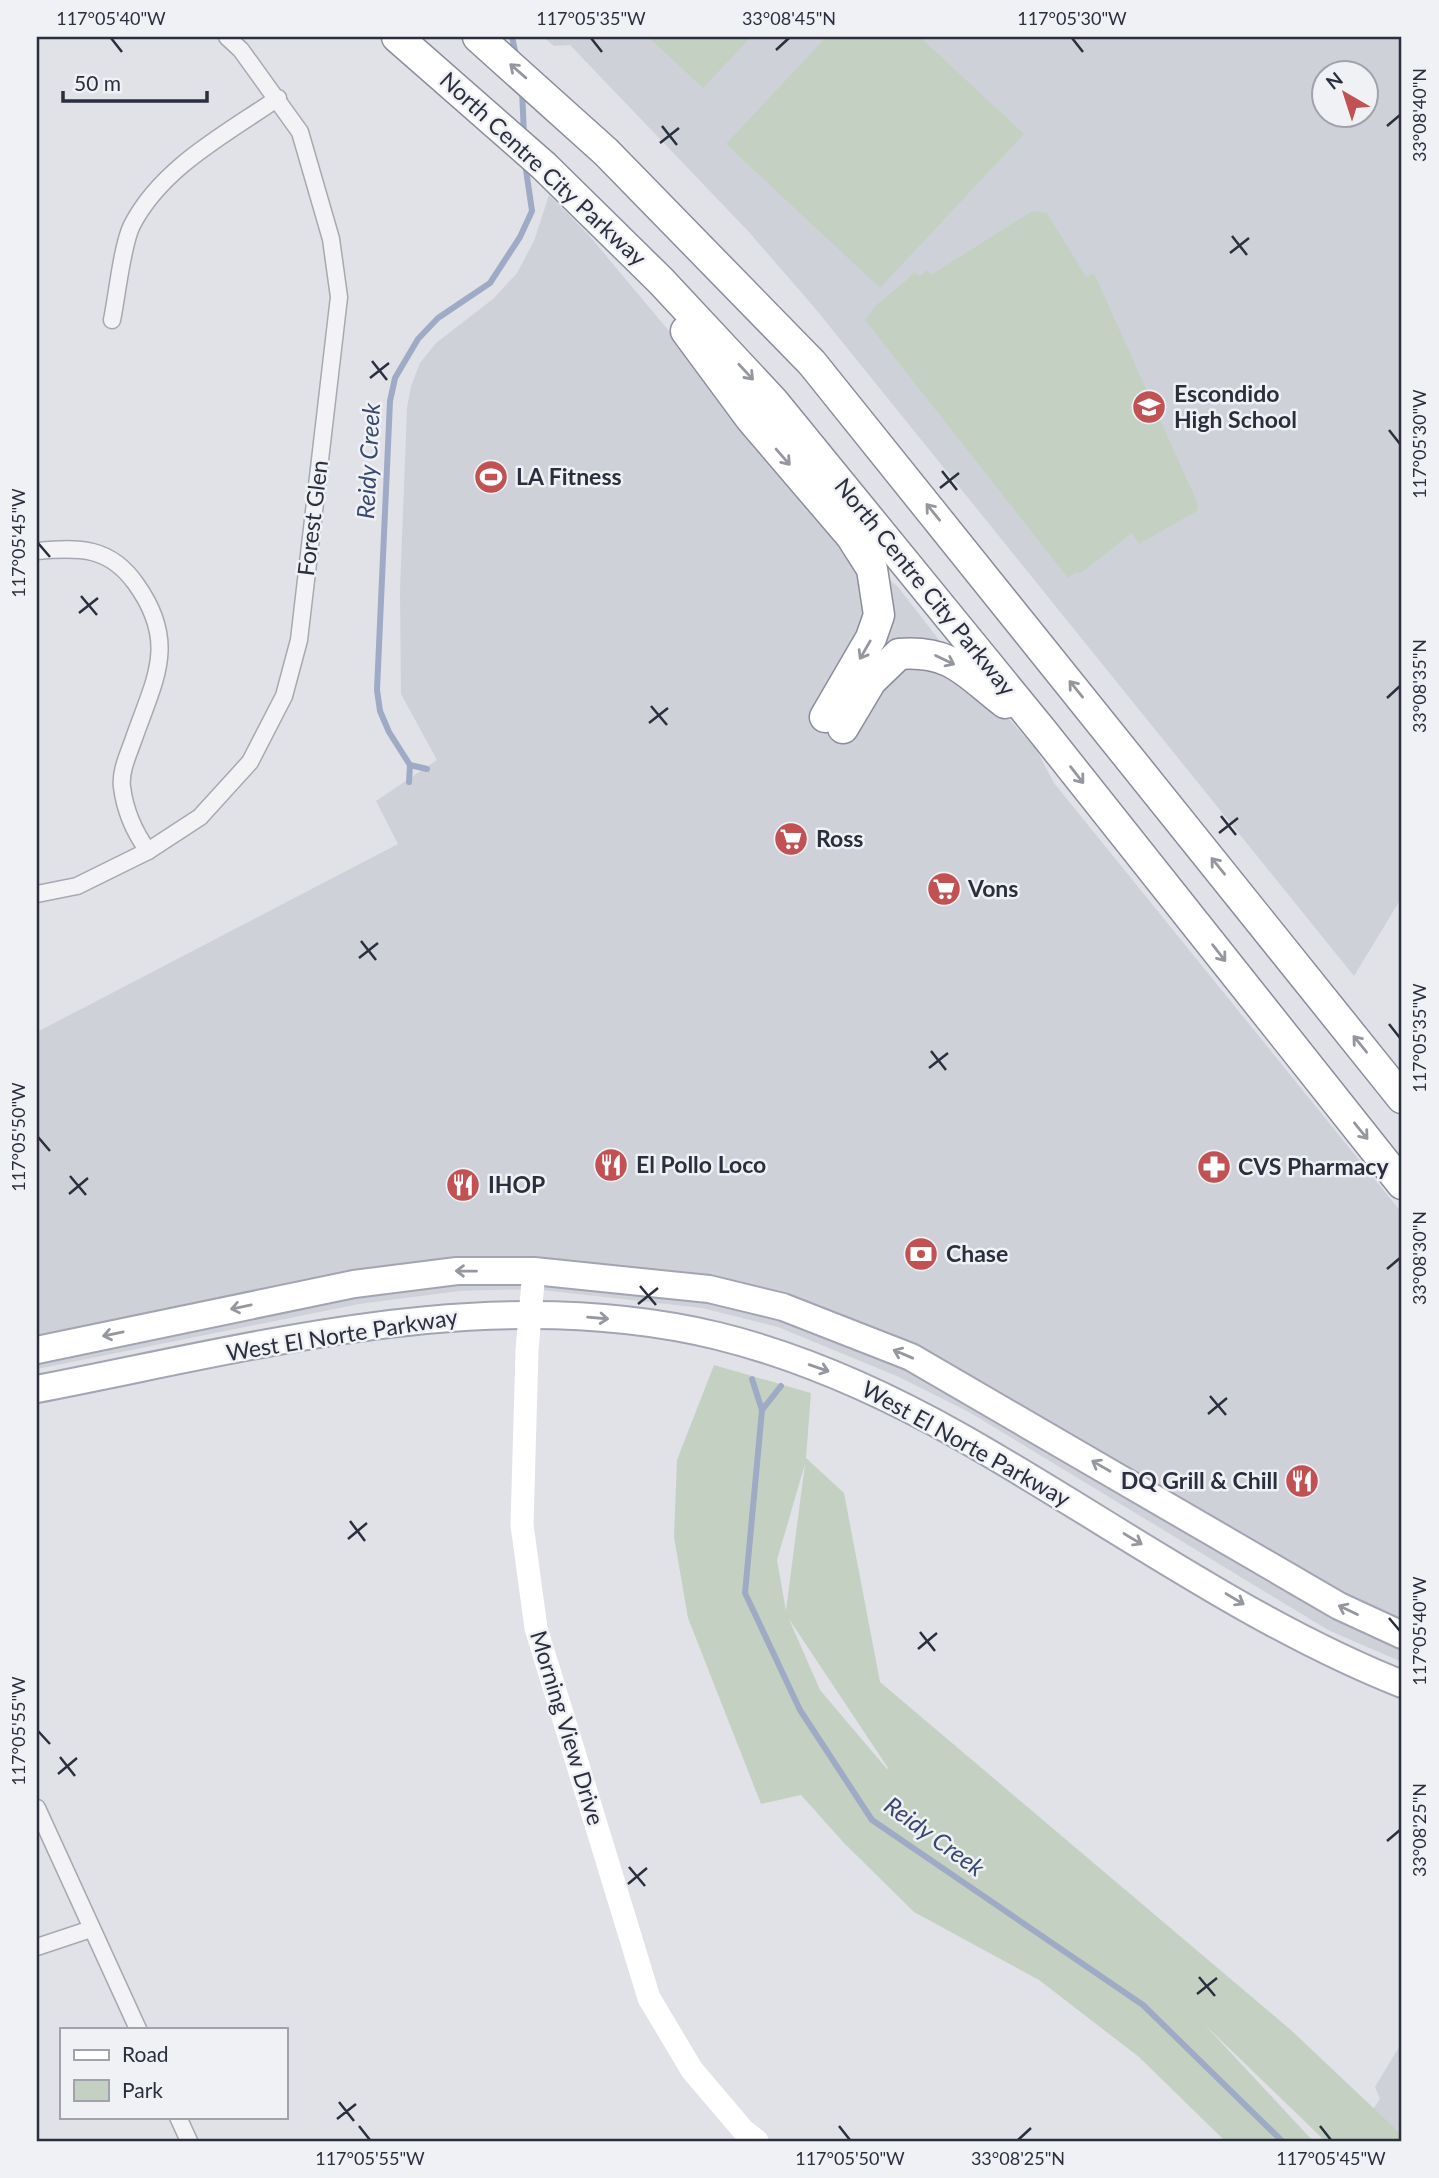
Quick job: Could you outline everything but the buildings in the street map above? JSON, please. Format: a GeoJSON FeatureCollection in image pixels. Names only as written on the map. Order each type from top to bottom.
{"type":"FeatureCollection","features":[{"type":"Feature","properties":{"kind":"highway","name":"North Centre City Parkway"},"geometry":{"type":"LineString","coordinates":[[397,37],[544,166],[662,281],[773,401],[1043,732],[1402,1184]]}},
{"type":"Feature","properties":{"kind":"highway"},"geometry":{"type":"LineString","coordinates":[[482,40],[550,98],[606,152],[813,363],[1402,1098]]}},
{"type":"Feature","properties":{"kind":"highway"},"geometry":{"type":"LineString","coordinates":[[662,281],[680,324],[751,419],[851,536],[872,569],[879,615],[834,722],[885,664],[899,654],[923,652],[945,657],[1043,732]]}},
{"type":"Feature","properties":{"kind":"main road","name":"West El Norte Parkway"},"geometry":{"type":"LineString","coordinates":[[37,1349],[354,1283],[457,1271],[534,1271],[709,1289],[783,1307],[899,1352],[954,1380],[1339,1606],[1402,1635]]}},
{"type":"Feature","properties":{"kind":"main road","name":"West El Norte Parkway"},"geometry":{"type":"LineString","coordinates":[[37,1389],[379,1325],[438,1318],[529,1315],[627,1321],[717,1336],[829,1372],[884,1396],[960,1436],[1324,1650],[1402,1684]]}},
{"type":"Feature","properties":{"kind":"street","name":"Forest Glen"},"geometry":{"type":"LineString","coordinates":[[37,894],[77,886],[148,851],[200,817],[250,761],[284,696],[299,640],[339,297],[331,239],[300,132],[278,98],[241,50],[227,37]]}},
{"type":"Feature","properties":{"kind":"street"},"geometry":{"type":"LineString","coordinates":[[111,320],[131,227],[150,198],[180,166],[278,98]]}},
{"type":"Feature","properties":{"kind":"street"},"geometry":{"type":"LineString","coordinates":[[37,551],[59,549],[102,553],[123,565],[145,596],[157,624],[161,659],[125,764],[122,786],[135,831],[148,851]]}},
{"type":"Feature","properties":{"kind":"street","name":"Morning View Drive"},"geometry":{"type":"LineString","coordinates":[[534,1271],[529,1315],[522,1525],[536,1628],[649,1998],[692,2070],[743,2130],[757,2141]]}},
{"type":"Feature","properties":{"kind":"street"},"geometry":{"type":"LineString","coordinates":[[37,1808],[138,2028]]}},
{"type":"Feature","properties":{"kind":"street"},"geometry":{"type":"LineString","coordinates":[[37,1947],[91,1929]]}},
{"type":"Feature","properties":{"kind":"street"},"geometry":{"type":"LineString","coordinates":[[178,2118],[190,2141]]}},
{"type":"Feature","properties":{"kind":"shaded area","name":"Escondido High School"},"geometry":{"type":"Polygon","coordinates":[[[543,37],[1402,37],[1402,897],[1354,976],[814,307],[748,231],[570,45],[554,46],[543,37]]]}},
{"type":"Feature","properties":{"kind":"shaded area"},"geometry":{"type":"Polygon","coordinates":[[[549,195],[587,233],[848,545],[898,587],[943,645],[1036,749],[1054,783],[1402,1213],[1402,1662],[1328,1630],[969,1412],[899,1377],[778,1327],[702,1308],[533,1289],[459,1291],[359,1304],[37,1369],[37,1032],[398,844],[376,801],[437,760],[401,694],[400,590],[407,408],[411,386],[420,363],[436,343],[493,299],[517,273],[534,241],[549,195]]]}},
{"type":"Feature","properties":{"kind":"shaded area"},"geometry":{"type":"Polygon","coordinates":[[[1402,2042],[1402,2141],[1372,2111],[1380,2099],[1375,2087],[1402,2042]]]}},
{"type":"Feature","properties":{"kind":"green space"},"geometry":{"type":"Polygon","coordinates":[[[648,37],[751,37],[703,88],[648,37]]]}},
{"type":"Feature","properties":{"kind":"green space"},"geometry":{"type":"Polygon","coordinates":[[[826,37],[920,37],[1024,134],[880,288],[726,144],[826,37]]]}},
{"type":"Feature","properties":{"kind":"green space"},"geometry":{"type":"Polygon","coordinates":[[[1032,211],[1047,213],[1086,277],[1094,273],[1198,504],[1197,511],[1139,544],[1132,533],[1081,573],[1076,572],[1068,578],[865,320],[876,306],[914,272],[920,276],[927,270],[931,275],[1032,211]]]}},
{"type":"Feature","properties":{"kind":"green space"},"geometry":{"type":"Polygon","coordinates":[[[714,1365],[811,1393],[806,1458],[844,1493],[880,1682],[1292,2031],[1402,2135],[1402,2141],[1325,2141],[1205,2025],[1313,2141],[1225,2141],[1139,2057],[1039,1980],[914,1912],[844,1843],[801,1795],[761,1804],[688,1618],[674,1537],[677,1460],[714,1365]],[[805,1464],[777,1560],[786,1611],[786,1610],[805,1464]],[[789,1619],[820,1690],[887,1769],[888,1768],[789,1619]]]}},
{"type":"Feature","properties":{"kind":"waterway","name":"Reidy Creek"},"geometry":{"type":"LineString","coordinates":[[512,37],[516,55]]}},
{"type":"Feature","properties":{"kind":"waterway","name":"Reidy Creek"},"geometry":{"type":"LineString","coordinates":[[522,90],[524,135]]}},
{"type":"Feature","properties":{"kind":"waterway","name":"Reidy Creek"},"geometry":{"type":"LineString","coordinates":[[409,782],[410,765],[389,732],[380,711],[377,690],[390,401],[395,378],[418,339],[438,318],[490,283],[520,237],[532,211],[525,163]]}},
{"type":"Feature","properties":{"kind":"waterway","name":"Reidy Creek"},"geometry":{"type":"LineString","coordinates":[[410,765],[427,769]]}},
{"type":"Feature","properties":{"kind":"waterway","name":"Reidy Creek"},"geometry":{"type":"LineString","coordinates":[[752,1379],[762,1410],[745,1593],[800,1710],[872,1820],[1143,2005],[1282,2141]]}},
{"type":"Feature","properties":{"kind":"waterway","name":"Reidy Creek"},"geometry":{"type":"LineString","coordinates":[[762,1410],[781,1386]]}},
{"type":"Feature","properties":{"kind":"place","name":"Escondido High School"},"geometry":{"type":"Point","coordinates":[1149,407]}},
{"type":"Feature","properties":{"kind":"place","name":"LA Fitness"},"geometry":{"type":"Point","coordinates":[491,477]}},
{"type":"Feature","properties":{"kind":"place","name":"Ross"},"geometry":{"type":"Point","coordinates":[791,839]}},
{"type":"Feature","properties":{"kind":"place","name":"Vons"},"geometry":{"type":"Point","coordinates":[944,889]}},
{"type":"Feature","properties":{"kind":"place","name":"El Pollo Loco"},"geometry":{"type":"Point","coordinates":[611,1165]}},
{"type":"Feature","properties":{"kind":"place","name":"CVS Pharmacy"},"geometry":{"type":"Point","coordinates":[1214,1167]}},
{"type":"Feature","properties":{"kind":"place","name":"IHOP"},"geometry":{"type":"Point","coordinates":[463,1185]}},
{"type":"Feature","properties":{"kind":"place","name":"Chase"},"geometry":{"type":"Point","coordinates":[921,1254]}},
{"type":"Feature","properties":{"kind":"place","name":"DQ Grill & Chill"},"geometry":{"type":"Point","coordinates":[1302,1481]}}]}
